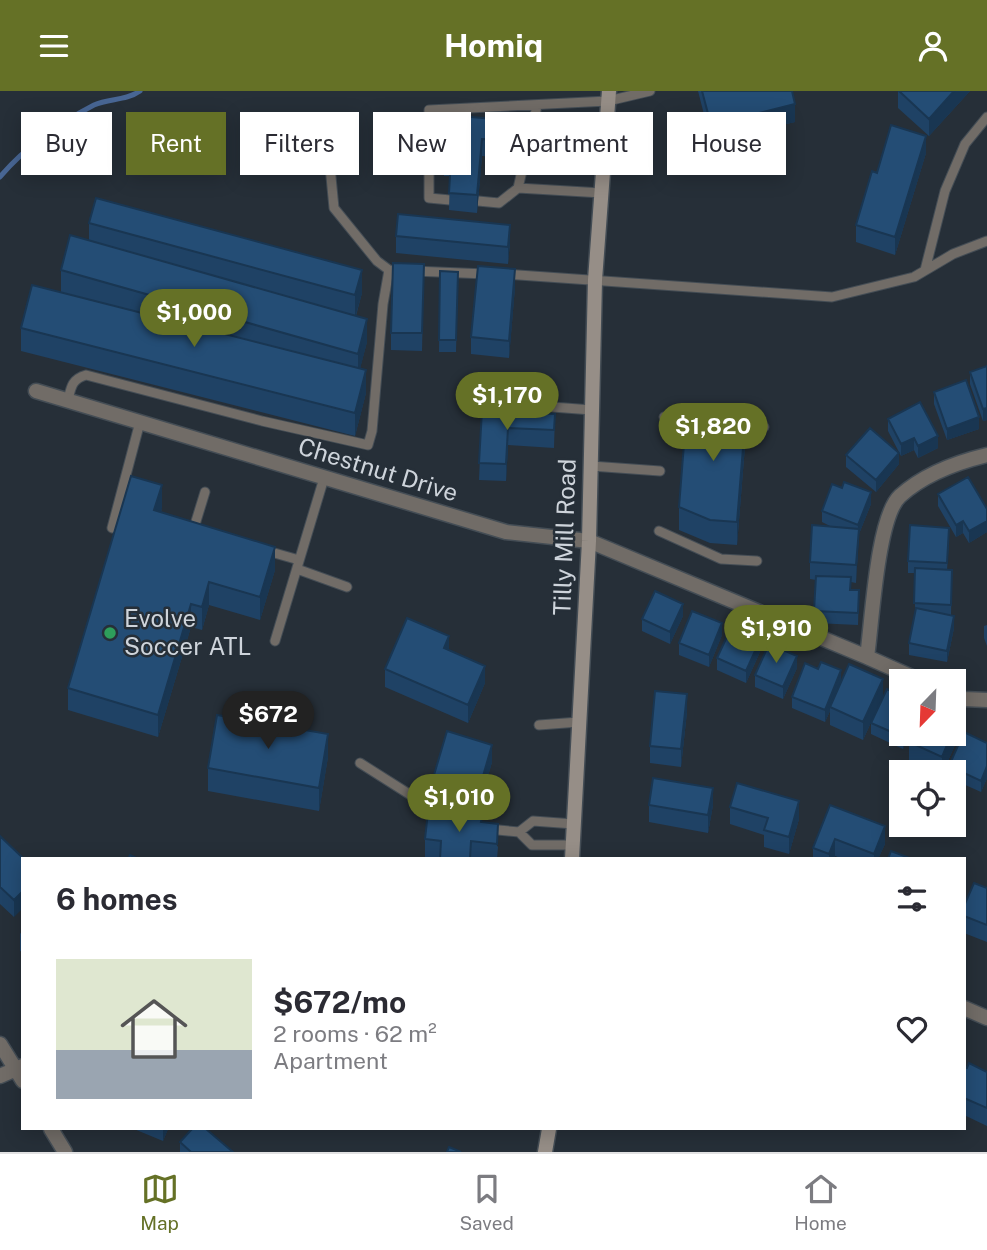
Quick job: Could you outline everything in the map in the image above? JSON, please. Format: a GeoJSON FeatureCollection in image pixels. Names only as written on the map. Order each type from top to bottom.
{"type":"FeatureCollection","features":[{"type":"Feature","properties":{"kind":"street","name":"Tilly Mill Road"},"geometry":{"type":"LineString","coordinates":[[572,852],[589,541],[595,280],[608,96]]}},
{"type":"Feature","properties":{"kind":"street","name":"Chestnut Drive"},"geometry":{"type":"LineString","coordinates":[[36,391],[506,532],[589,541],[894,669]]}},
{"type":"Feature","properties":{"kind":"street"},"geometry":{"type":"LineString","coordinates":[[867,657],[884,525],[899,497],[926,479],[962,461],[987,455]]}},
{"type":"Feature","properties":{"kind":"street"},"geometry":{"type":"LineString","coordinates":[[966,699],[987,700]]}},
{"type":"Feature","properties":{"kind":"street"},"geometry":{"type":"LineString","coordinates":[[966,1009],[987,1017]]}},
{"type":"Feature","properties":{"kind":"street"},"geometry":{"type":"LineString","coordinates":[[0,1044],[21,1073],[0,1076]]}},
{"type":"Feature","properties":{"kind":"street"},"geometry":{"type":"LineString","coordinates":[[52,1130],[65,1152]]}},
{"type":"Feature","properties":{"kind":"street"},"geometry":{"type":"LineString","coordinates":[[545,1152],[549,1130]]}},
{"type":"Feature","properties":{"kind":"lane"},"geometry":{"type":"LineString","coordinates":[[450,200],[429,198],[429,110],[537,106],[650,91]]}},
{"type":"Feature","properties":{"kind":"lane"},"geometry":{"type":"LineString","coordinates":[[518,188],[537,106]]}},
{"type":"Feature","properties":{"kind":"lane"},"geometry":{"type":"LineString","coordinates":[[925,270],[945,191],[965,144],[987,117]]}},
{"type":"Feature","properties":{"kind":"lane"},"geometry":{"type":"LineString","coordinates":[[331,175],[334,208],[377,261],[389,270],[517,275],[832,297],[914,277],[953,254],[987,241]]}},
{"type":"Feature","properties":{"kind":"lane"},"geometry":{"type":"LineString","coordinates":[[478,201],[499,202],[518,188],[602,193]]}},
{"type":"Feature","properties":{"kind":"lane"},"geometry":{"type":"LineString","coordinates":[[68,400],[72,383],[86,375],[262,421],[368,445],[372,431],[383,304],[389,270]]}},
{"type":"Feature","properties":{"kind":"lane"},"geometry":{"type":"LineString","coordinates":[[552,407],[592,410]]}},
{"type":"Feature","properties":{"kind":"lane"},"geometry":{"type":"LineString","coordinates":[[664,417],[701,421]]}},
{"type":"Feature","properties":{"kind":"lane"},"geometry":{"type":"LineString","coordinates":[[112,528],[140,422]]}},
{"type":"Feature","properties":{"kind":"lane"},"geometry":{"type":"LineString","coordinates":[[727,423],[764,427]]}},
{"type":"Feature","properties":{"kind":"lane"},"geometry":{"type":"LineString","coordinates":[[591,466],[660,471]]}},
{"type":"Feature","properties":{"kind":"lane"},"geometry":{"type":"LineString","coordinates":[[275,641],[324,478]]}},
{"type":"Feature","properties":{"kind":"lane"},"geometry":{"type":"LineString","coordinates":[[193,531],[205,492]]}},
{"type":"Feature","properties":{"kind":"lane"},"geometry":{"type":"LineString","coordinates":[[180,527],[206,534]]}},
{"type":"Feature","properties":{"kind":"lane"},"geometry":{"type":"LineString","coordinates":[[659,531],[720,559],[757,561]]}},
{"type":"Feature","properties":{"kind":"lane"},"geometry":{"type":"LineString","coordinates":[[254,548],[298,564],[347,587]]}},
{"type":"Feature","properties":{"kind":"lane"},"geometry":{"type":"LineString","coordinates":[[539,725],[579,722]]}},
{"type":"Feature","properties":{"kind":"lane"},"geometry":{"type":"LineString","coordinates":[[360,763],[420,801]]}},
{"type":"Feature","properties":{"kind":"lane"},"geometry":{"type":"LineString","coordinates":[[519,832],[533,821],[574,824]]}},
{"type":"Feature","properties":{"kind":"lane"},"geometry":{"type":"LineString","coordinates":[[482,828],[519,832],[532,845],[572,852]]}},
{"type":"Feature","properties":{"kind":"building"},"geometry":{"type":"Polygon","coordinates":[[[702,91],[792,91],[795,104],[763,112],[708,112],[702,91]]]}},
{"type":"Feature","properties":{"kind":"building"},"geometry":{"type":"Polygon","coordinates":[[[899,91],[954,91],[929,119],[899,91]]]}},
{"type":"Feature","properties":{"kind":"building"},"geometry":{"type":"Polygon","coordinates":[[[471,117],[485,118],[485,139],[482,139],[477,195],[449,193],[450,175],[471,175],[471,117]]]}},
{"type":"Feature","properties":{"kind":"building"},"geometry":{"type":"Polygon","coordinates":[[[891,125],[926,136],[895,237],[856,225],[872,171],[877,173],[891,125]]]}},
{"type":"Feature","properties":{"kind":"building"},"geometry":{"type":"Polygon","coordinates":[[[96,198],[362,270],[355,295],[89,223],[96,198]]]}},
{"type":"Feature","properties":{"kind":"building"},"geometry":{"type":"Polygon","coordinates":[[[398,214],[510,225],[508,247],[396,236],[398,214]]]}},
{"type":"Feature","properties":{"kind":"building"},"geometry":{"type":"Polygon","coordinates":[[[70,235],[367,319],[358,354],[61,270],[70,235]]]}},
{"type":"Feature","properties":{"kind":"building"},"geometry":{"type":"Polygon","coordinates":[[[393,263],[424,264],[422,333],[391,333],[393,263]]]}},
{"type":"Feature","properties":{"kind":"building"},"geometry":{"type":"Polygon","coordinates":[[[478,266],[515,269],[509,341],[471,337],[478,266]]]}},
{"type":"Feature","properties":{"kind":"building"},"geometry":{"type":"Polygon","coordinates":[[[440,271],[458,272],[456,340],[439,340],[440,271]]]}},
{"type":"Feature","properties":{"kind":"building"},"geometry":{"type":"Polygon","coordinates":[[[32,285],[366,370],[355,413],[21,328],[32,285]]]}},
{"type":"Feature","properties":{"kind":"building"},"geometry":{"type":"Polygon","coordinates":[[[987,366],[987,408],[983,409],[970,372],[987,366]]]}},
{"type":"Feature","properties":{"kind":"building"},"geometry":{"type":"Polygon","coordinates":[[[966,380],[979,417],[947,429],[934,392],[966,380]]]}},
{"type":"Feature","properties":{"kind":"building"},"geometry":{"type":"Polygon","coordinates":[[[920,402],[938,436],[918,446],[914,438],[901,444],[888,419],[920,402]]]}},
{"type":"Feature","properties":{"kind":"building"},"geometry":{"type":"Polygon","coordinates":[[[687,406],[746,411],[737,522],[710,520],[679,507],[687,406]]]}},
{"type":"Feature","properties":{"kind":"building"},"geometry":{"type":"Polygon","coordinates":[[[482,410],[555,414],[554,430],[508,428],[506,464],[479,463],[482,410]]]}},
{"type":"Feature","properties":{"kind":"building"},"geometry":{"type":"Polygon","coordinates":[[[870,428],[899,453],[876,480],[846,455],[870,428]]]}},
{"type":"Feature","properties":{"kind":"building"},"geometry":{"type":"Polygon","coordinates":[[[131,476],[162,485],[154,510],[275,547],[260,597],[209,582],[202,607],[191,604],[158,715],[68,688],[131,476]]]}},
{"type":"Feature","properties":{"kind":"building"},"geometry":{"type":"Polygon","coordinates":[[[968,477],[987,509],[987,521],[969,531],[963,521],[956,525],[938,494],[968,477]]]}},
{"type":"Feature","properties":{"kind":"building"},"geometry":{"type":"Polygon","coordinates":[[[844,482],[871,492],[858,525],[822,511],[832,484],[842,488],[844,482]]]}},
{"type":"Feature","properties":{"kind":"building"},"geometry":{"type":"Polygon","coordinates":[[[812,525],[859,529],[856,565],[810,562],[812,525]]]}},
{"type":"Feature","properties":{"kind":"building"},"geometry":{"type":"Polygon","coordinates":[[[910,525],[949,528],[947,563],[908,561],[910,525]]]}},
{"type":"Feature","properties":{"kind":"building"},"geometry":{"type":"Polygon","coordinates":[[[915,568],[952,570],[951,605],[914,603],[915,568]]]}},
{"type":"Feature","properties":{"kind":"building"},"geometry":{"type":"Polygon","coordinates":[[[816,576],[851,577],[850,590],[859,590],[858,613],[814,611],[816,576]]]}},
{"type":"Feature","properties":{"kind":"building"},"geometry":{"type":"Polygon","coordinates":[[[655,591],[683,604],[670,632],[642,619],[655,591]]]}},
{"type":"Feature","properties":{"kind":"building"},"geometry":{"type":"Polygon","coordinates":[[[916,608],[954,616],[947,651],[909,643],[916,608]]]}},
{"type":"Feature","properties":{"kind":"building"},"geometry":{"type":"Polygon","coordinates":[[[692,611],[722,623],[709,655],[679,643],[692,611]]]}},
{"type":"Feature","properties":{"kind":"building"},"geometry":{"type":"Polygon","coordinates":[[[407,618],[449,636],[444,648],[485,666],[468,705],[385,669],[407,618]]]}},
{"type":"Feature","properties":{"kind":"building"},"geometry":{"type":"Polygon","coordinates":[[[731,628],[760,640],[746,671],[717,658],[731,628]]]}},
{"type":"Feature","properties":{"kind":"building"},"geometry":{"type":"Polygon","coordinates":[[[769,644],[797,656],[783,687],[755,675],[769,644]]]}},
{"type":"Feature","properties":{"kind":"building"},"geometry":{"type":"Polygon","coordinates":[[[821,662],[841,670],[825,710],[792,697],[805,663],[818,669],[821,662]]]}},
{"type":"Feature","properties":{"kind":"building"},"geometry":{"type":"Polygon","coordinates":[[[849,664],[883,679],[863,722],[830,707],[849,664]]]}},
{"type":"Feature","properties":{"kind":"building"},"geometry":{"type":"Polygon","coordinates":[[[887,689],[889,690],[889,731],[871,723],[887,689]]]}},
{"type":"Feature","properties":{"kind":"building"},"geometry":{"type":"Polygon","coordinates":[[[655,691],[687,694],[681,749],[650,746],[655,691]]]}},
{"type":"Feature","properties":{"kind":"building"},"geometry":{"type":"Polygon","coordinates":[[[217,715],[328,734],[319,788],[208,768],[217,715]]]}},
{"type":"Feature","properties":{"kind":"building"},"geometry":{"type":"Polygon","coordinates":[[[447,731],[492,745],[481,783],[471,780],[469,785],[434,775],[447,731]]]}},
{"type":"Feature","properties":{"kind":"building"},"geometry":{"type":"Polygon","coordinates":[[[966,733],[987,743],[987,766],[981,781],[966,774],[966,760],[952,760],[958,746],[966,746],[966,733]]]}},
{"type":"Feature","properties":{"kind":"building"},"geometry":{"type":"Polygon","coordinates":[[[918,746],[947,746],[942,757],[918,746]]]}},
{"type":"Feature","properties":{"kind":"building"},"geometry":{"type":"Polygon","coordinates":[[[653,778],[713,788],[708,815],[649,805],[653,778]]]}},
{"type":"Feature","properties":{"kind":"building"},"geometry":{"type":"Polygon","coordinates":[[[737,783],[799,801],[789,837],[764,830],[768,818],[730,807],[737,783]]]}},
{"type":"Feature","properties":{"kind":"building"},"geometry":{"type":"Polygon","coordinates":[[[830,805],[885,826],[874,854],[835,839],[829,854],[813,848],[830,805]]]}},
{"type":"Feature","properties":{"kind":"building"},"geometry":{"type":"Polygon","coordinates":[[[428,812],[482,818],[481,822],[498,824],[497,844],[471,841],[470,857],[440,857],[441,841],[425,839],[428,812]]]}},
{"type":"Feature","properties":{"kind":"building"},"geometry":{"type":"Polygon","coordinates":[[[0,836],[22,857],[21,893],[14,900],[0,887],[0,836]]]}},
{"type":"Feature","properties":{"kind":"building"},"geometry":{"type":"Polygon","coordinates":[[[891,851],[907,857],[889,857],[891,851]]]}},
{"type":"Feature","properties":{"kind":"building"},"geometry":{"type":"Polygon","coordinates":[[[974,883],[987,888],[987,925],[966,917],[966,901],[974,883]]]}},
{"type":"Feature","properties":{"kind":"building"},"geometry":{"type":"Polygon","coordinates":[[[969,1063],[987,1072],[987,1108],[966,1099],[969,1063]]]}},
{"type":"Feature","properties":{"kind":"building"},"geometry":{"type":"Polygon","coordinates":[[[191,1130],[207,1130],[233,1152],[191,1152],[180,1142],[191,1130]]]}},
{"type":"Feature","properties":{"kind":"building"},"geometry":{"type":"Polygon","coordinates":[[[449,1147],[461,1152],[447,1152],[449,1147]]]}},
{"type":"Feature","properties":{"kind":"waterway"},"geometry":{"type":"LineString","coordinates":[[0,177],[32,146],[69,119],[94,105],[140,91]]}},
{"type":"Feature","properties":{"kind":"place","name":"Evolve Soccer ATL"},"geometry":{"type":"Point","coordinates":[110,633]}}]}
